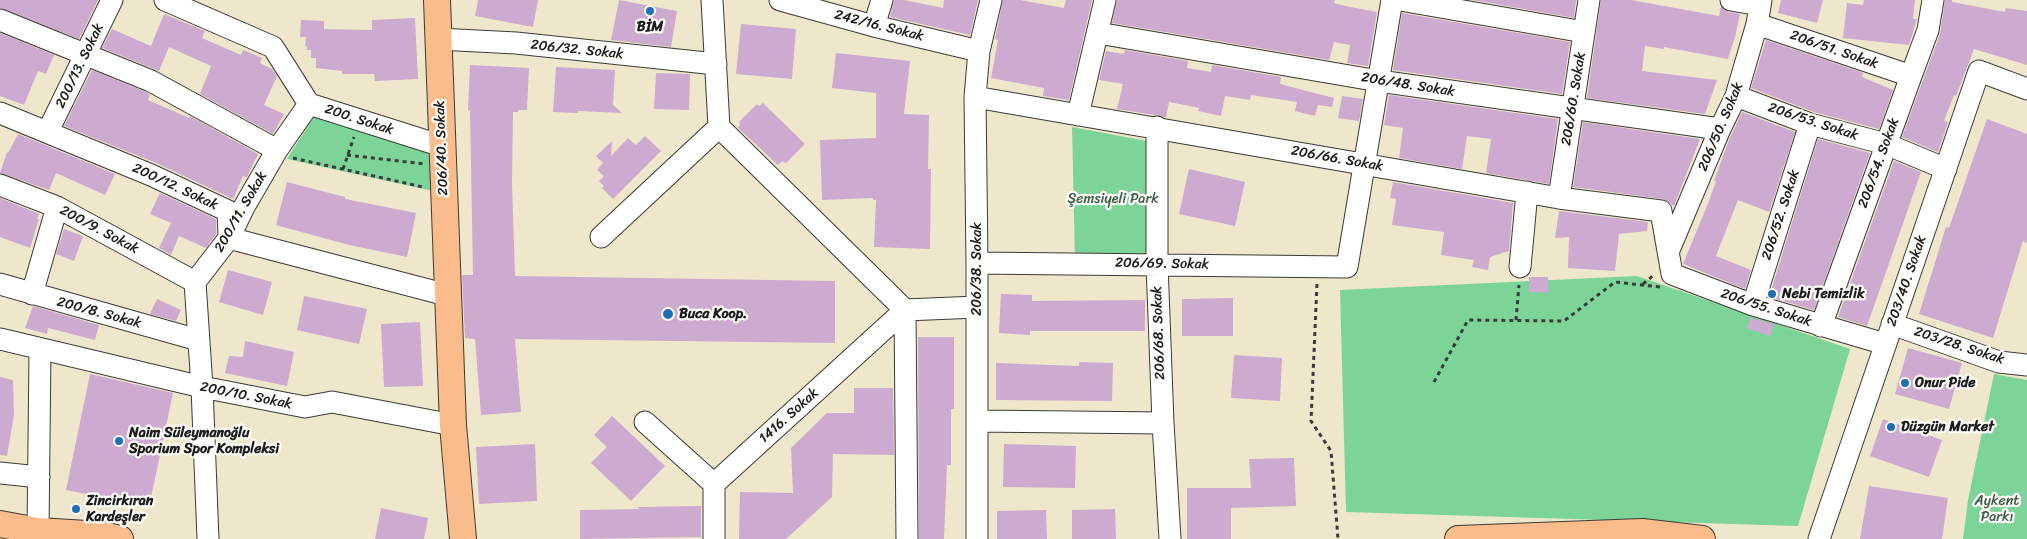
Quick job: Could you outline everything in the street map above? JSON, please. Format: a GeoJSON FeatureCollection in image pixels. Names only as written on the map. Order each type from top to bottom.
{"type":"FeatureCollection","features":[{"type":"Feature","properties":{"kind":"main road","name":"206/40. Sokak"},"geometry":{"type":"LineString","coordinates":[[437,0],[453,425]]}},
{"type":"Feature","properties":{"kind":"main road"},"geometry":{"type":"LineString","coordinates":[[453,425],[464,539]]}},
{"type":"Feature","properties":{"kind":"main road"},"geometry":{"type":"LineString","coordinates":[[0,524],[46,535],[103,535],[120,539]]}},
{"type":"Feature","properties":{"kind":"main road"},"geometry":{"type":"LineString","coordinates":[[1458,539],[1633,536],[1702,539]]}},
{"type":"Feature","properties":{"kind":"street","name":"200/13. Sokak"},"geometry":{"type":"LineString","coordinates":[[48,132],[112,0]]}},
{"type":"Feature","properties":{"kind":"street","name":"200. Sokak"},"geometry":{"type":"LineString","coordinates":[[165,0],[197,7],[273,47],[309,104],[442,156]]}},
{"type":"Feature","properties":{"kind":"street"},"geometry":{"type":"LineString","coordinates":[[712,0],[719,127],[905,310],[907,539]]}},
{"type":"Feature","properties":{"kind":"street"},"geometry":{"type":"LineString","coordinates":[[874,26],[882,0]]}},
{"type":"Feature","properties":{"kind":"street","name":"206/38. Sokak"},"geometry":{"type":"LineString","coordinates":[[977,539],[978,421],[975,97],[979,51],[991,0]]}},
{"type":"Feature","properties":{"kind":"street"},"geometry":{"type":"LineString","coordinates":[[1078,115],[1105,0]]}},
{"type":"Feature","properties":{"kind":"street"},"geometry":{"type":"LineString","coordinates":[[1364,164],[1392,0]]}},
{"type":"Feature","properties":{"kind":"street"},"geometry":{"type":"LineString","coordinates":[[1400,0],[1584,32]]}},
{"type":"Feature","properties":{"kind":"street","name":"206/60. Sokak"},"geometry":{"type":"LineString","coordinates":[[1559,198],[1589,0]]}},
{"type":"Feature","properties":{"kind":"street","name":"206/51. Sokak"},"geometry":{"type":"LineString","coordinates":[[1731,0],[1760,10],[1912,76]]}},
{"type":"Feature","properties":{"kind":"street","name":"206/54. Sokak"},"geometry":{"type":"LineString","coordinates":[[1821,326],[1928,30],[1933,0]]}},
{"type":"Feature","properties":{"kind":"street","name":"242/16. Sokak"},"geometry":{"type":"LineString","coordinates":[[788,1],[874,26],[979,51]]}},
{"type":"Feature","properties":{"kind":"street","name":"206/50. Sokak"},"geometry":{"type":"LineString","coordinates":[[1669,250],[1736,96],[1760,10]]}},
{"type":"Feature","properties":{"kind":"street"},"geometry":{"type":"LineString","coordinates":[[0,20],[151,81],[276,152]]}},
{"type":"Feature","properties":{"kind":"street","name":"206/48. Sokak"},"geometry":{"type":"LineString","coordinates":[[1098,33],[1379,81],[1720,130]]}},
{"type":"Feature","properties":{"kind":"street","name":"206/32. Sokak"},"geometry":{"type":"LineString","coordinates":[[438,39],[516,43],[716,64]]}},
{"type":"Feature","properties":{"kind":"street","name":"203/40. Sokak"},"geometry":{"type":"LineString","coordinates":[[1819,539],[1979,72],[2027,89]]}},
{"type":"Feature","properties":{"kind":"street","name":"206/53. Sokak"},"geometry":{"type":"LineString","coordinates":[[1736,96],[1810,124],[1886,144],[1946,169]]}},
{"type":"Feature","properties":{"kind":"street","name":"206/66. Sokak"},"geometry":{"type":"LineString","coordinates":[[975,97],[1559,198],[1661,211],[1669,250]]}},
{"type":"Feature","properties":{"kind":"street","name":"200/11. Sokak"},"geometry":{"type":"LineString","coordinates":[[195,282],[229,238],[244,207],[276,152],[309,104]]}},
{"type":"Feature","properties":{"kind":"street","name":"200/12. Sokak"},"geometry":{"type":"LineString","coordinates":[[0,113],[151,175],[228,211],[229,238]]}},
{"type":"Feature","properties":{"kind":"street","name":"206/52. Sokak"},"geometry":{"type":"LineString","coordinates":[[1753,305],[1810,124]]}},
{"type":"Feature","properties":{"kind":"street"},"geometry":{"type":"LineString","coordinates":[[601,237],[719,127]]}},
{"type":"Feature","properties":{"kind":"street","name":"206/68. Sokak"},"geometry":{"type":"LineString","coordinates":[[1157,127],[1157,264],[1163,423],[1170,539]]}},
{"type":"Feature","properties":{"kind":"street","name":"206/69. Sokak"},"geometry":{"type":"LineString","coordinates":[[977,263],[1348,267],[1364,164]]}},
{"type":"Feature","properties":{"kind":"street","name":"200/9. Sokak"},"geometry":{"type":"LineString","coordinates":[[0,185],[57,207],[195,282]]}},
{"type":"Feature","properties":{"kind":"street"},"geometry":{"type":"LineString","coordinates":[[1520,267],[1527,192]]}},
{"type":"Feature","properties":{"kind":"street"},"geometry":{"type":"LineString","coordinates":[[32,294],[57,207]]}},
{"type":"Feature","properties":{"kind":"street"},"geometry":{"type":"LineString","coordinates":[[229,238],[447,296]]}},
{"type":"Feature","properties":{"kind":"street","name":"206/55. Sokak"},"geometry":{"type":"LineString","coordinates":[[1669,250],[1672,274],[1753,305],[1821,326],[1889,334]]}},
{"type":"Feature","properties":{"kind":"street"},"geometry":{"type":"LineString","coordinates":[[195,282],[202,387],[208,539]]}},
{"type":"Feature","properties":{"kind":"street","name":"200/8. Sokak"},"geometry":{"type":"LineString","coordinates":[[0,284],[198,340]]}},
{"type":"Feature","properties":{"kind":"street"},"geometry":{"type":"LineString","coordinates":[[905,310],[977,307]]}},
{"type":"Feature","properties":{"kind":"street","name":"1416. Sokak"},"geometry":{"type":"LineString","coordinates":[[714,484],[905,310]]}},
{"type":"Feature","properties":{"kind":"street","name":"203/28. Sokak"},"geometry":{"type":"LineString","coordinates":[[1889,334],[1999,362],[2027,365]]}},
{"type":"Feature","properties":{"kind":"street","name":"200/10. Sokak"},"geometry":{"type":"LineString","coordinates":[[0,339],[202,387],[305,407],[332,402],[453,425]]}},
{"type":"Feature","properties":{"kind":"street"},"geometry":{"type":"LineString","coordinates":[[40,350],[39,477],[46,535]]}},
{"type":"Feature","properties":{"kind":"street"},"geometry":{"type":"LineString","coordinates":[[978,421],[1163,423]]}},
{"type":"Feature","properties":{"kind":"street"},"geometry":{"type":"LineString","coordinates":[[645,422],[714,484],[714,539]]}},
{"type":"Feature","properties":{"kind":"street"},"geometry":{"type":"LineString","coordinates":[[0,474],[39,477]]}},
{"type":"Feature","properties":{"kind":"path"},"geometry":{"type":"LineString","coordinates":[[276,152],[444,192]]}},
{"type":"Feature","properties":{"kind":"path"},"geometry":{"type":"LineString","coordinates":[[342,169],[347,156],[442,156]]}},
{"type":"Feature","properties":{"kind":"path"},"geometry":{"type":"LineString","coordinates":[[1318,266],[1311,421],[1331,451],[1338,539]]}},
{"type":"Feature","properties":{"kind":"path"},"geometry":{"type":"LineString","coordinates":[[1516,320],[1520,267]]}},
{"type":"Feature","properties":{"kind":"path"},"geometry":{"type":"LineString","coordinates":[[1434,382],[1468,320],[1564,321],[1615,282],[1643,284]]}},
{"type":"Feature","properties":{"kind":"green space"},"geometry":{"type":"Polygon","coordinates":[[[318,110],[437,148],[433,191],[287,159],[318,110]]]}},
{"type":"Feature","properties":{"kind":"green space","name":"Şemsiyeli Park"},"geometry":{"type":"Polygon","coordinates":[[[1072,127],[1152,142],[1151,256],[1075,260],[1072,127]]]}},
{"type":"Feature","properties":{"kind":"green space"},"geometry":{"type":"Polygon","coordinates":[[[1637,276],[1850,349],[1798,526],[1346,512],[1340,290],[1637,276]]]}},
{"type":"Feature","properties":{"kind":"green space","name":"Aykent Parkı"},"geometry":{"type":"Polygon","coordinates":[[[1994,374],[2027,380],[2027,539],[1963,539],[1968,500],[1994,374]]]}},
{"type":"Feature","properties":{"kind":"building"},"geometry":{"type":"Polygon","coordinates":[[[0,0],[98,0],[79,39],[0,8],[0,0]]]}},
{"type":"Feature","properties":{"kind":"building"},"geometry":{"type":"Polygon","coordinates":[[[478,0],[538,0],[533,27],[475,16],[478,0]]]}},
{"type":"Feature","properties":{"kind":"building"},"geometry":{"type":"Polygon","coordinates":[[[619,0],[677,11],[671,47],[611,40],[619,0]]]}},
{"type":"Feature","properties":{"kind":"building"},"geometry":{"type":"Polygon","coordinates":[[[894,0],[904,0],[943,8],[944,0],[978,0],[970,35],[890,17],[894,0]]]}},
{"type":"Feature","properties":{"kind":"building"},"geometry":{"type":"Polygon","coordinates":[[[1003,0],[1020,0],[1064,8],[1066,0],[1092,0],[1069,100],[1043,96],[1044,88],[991,78],[998,40],[995,39],[1003,0]]]}},
{"type":"Feature","properties":{"kind":"building"},"geometry":{"type":"Polygon","coordinates":[[[1117,0],[1335,0],[1334,3],[1377,12],[1368,66],[1347,63],[1350,45],[1334,42],[1329,60],[1112,23],[1117,0]]]}},
{"type":"Feature","properties":{"kind":"building"},"geometry":{"type":"Polygon","coordinates":[[[1473,0],[1576,0],[1574,18],[1473,0]]]}},
{"type":"Feature","properties":{"kind":"building"},"geometry":{"type":"Polygon","coordinates":[[[1601,0],[1631,0],[1719,16],[1721,6],[1728,12],[1740,14],[1728,59],[1664,47],[1664,49],[1645,46],[1642,71],[1717,80],[1705,114],[1587,98],[1601,0]]]}},
{"type":"Feature","properties":{"kind":"building"},"geometry":{"type":"Polygon","coordinates":[[[1781,0],[1823,0],[1817,23],[1778,13],[1781,0]]]}},
{"type":"Feature","properties":{"kind":"building"},"geometry":{"type":"Polygon","coordinates":[[[1864,0],[1915,0],[1913,19],[1917,19],[1909,45],[1843,38],[1847,3],[1863,5],[1864,0]]]}},
{"type":"Feature","properties":{"kind":"building"},"geometry":{"type":"Polygon","coordinates":[[[1945,0],[2005,12],[2006,8],[2027,11],[2027,65],[1974,49],[1944,121],[1948,122],[1938,152],[1902,137],[1940,34],[1945,0]]]}},
{"type":"Feature","properties":{"kind":"building"},"geometry":{"type":"Polygon","coordinates":[[[1402,13],[1570,42],[1562,94],[1393,70],[1402,13]]]}},
{"type":"Feature","properties":{"kind":"building"},"geometry":{"type":"Polygon","coordinates":[[[164,14],[205,31],[202,38],[241,55],[243,50],[262,58],[260,63],[272,69],[277,76],[264,105],[284,114],[273,134],[200,94],[211,66],[169,47],[159,71],[102,48],[112,29],[151,46],[164,14]]]}},
{"type":"Feature","properties":{"kind":"building"},"geometry":{"type":"Polygon","coordinates":[[[415,18],[418,79],[375,81],[374,74],[342,74],[342,71],[316,68],[316,58],[311,58],[311,50],[307,50],[307,46],[305,46],[306,37],[300,37],[301,20],[324,21],[324,29],[372,30],[372,20],[415,18]]]}},
{"type":"Feature","properties":{"kind":"building"},"geometry":{"type":"Polygon","coordinates":[[[741,24],[796,29],[792,79],[736,74],[741,24]]]}},
{"type":"Feature","properties":{"kind":"building"},"geometry":{"type":"Polygon","coordinates":[[[0,33],[54,55],[46,74],[38,71],[24,105],[0,96],[0,33]]]}},
{"type":"Feature","properties":{"kind":"building"},"geometry":{"type":"Polygon","coordinates":[[[1766,40],[1861,72],[1863,73],[1862,77],[1893,90],[1879,129],[1814,112],[1751,88],[1766,40]]]}},
{"type":"Feature","properties":{"kind":"building"},"geometry":{"type":"Polygon","coordinates":[[[1125,50],[1188,61],[1187,68],[1211,72],[1212,65],[1281,77],[1280,84],[1334,98],[1332,107],[1318,105],[1315,116],[1295,111],[1297,102],[1251,95],[1250,100],[1225,96],[1221,116],[1198,111],[1199,108],[1169,102],[1166,117],[1117,109],[1123,84],[1099,80],[1106,51],[1124,54],[1125,50]]]}},
{"type":"Feature","properties":{"kind":"building"},"geometry":{"type":"Polygon","coordinates":[[[836,53],[910,61],[904,114],[929,115],[928,169],[931,169],[930,249],[874,247],[876,200],[873,200],[873,198],[822,200],[820,140],[876,138],[876,93],[832,88],[836,53]]]}},
{"type":"Feature","properties":{"kind":"building"},"geometry":{"type":"Polygon","coordinates":[[[470,65],[529,68],[527,110],[513,112],[512,184],[515,276],[835,281],[835,343],[515,339],[521,412],[481,415],[475,339],[465,338],[462,275],[473,275],[470,110],[468,110],[470,65]]]}},
{"type":"Feature","properties":{"kind":"building"},"geometry":{"type":"Polygon","coordinates":[[[556,67],[615,70],[613,105],[622,113],[553,112],[556,67]]]}},
{"type":"Feature","properties":{"kind":"building"},"geometry":{"type":"Polygon","coordinates":[[[92,70],[146,92],[150,95],[148,100],[189,118],[190,116],[258,154],[247,177],[243,176],[233,199],[156,163],[64,126],[92,70]]]}},
{"type":"Feature","properties":{"kind":"building"},"geometry":{"type":"Polygon","coordinates":[[[656,73],[690,74],[689,110],[654,109],[656,73]]]}},
{"type":"Feature","properties":{"kind":"building"},"geometry":{"type":"Polygon","coordinates":[[[1389,95],[1558,119],[1549,184],[1486,173],[1491,139],[1467,136],[1462,169],[1399,158],[1403,128],[1384,125],[1389,95]]]}},
{"type":"Feature","properties":{"kind":"building"},"geometry":{"type":"Polygon","coordinates":[[[1342,96],[1363,99],[1359,121],[1338,118],[1342,96]]]}},
{"type":"Feature","properties":{"kind":"building"},"geometry":{"type":"Polygon","coordinates":[[[763,103],[805,144],[786,163],[782,161],[778,165],[738,128],[739,122],[757,104],[759,106],[763,103]]]}},
{"type":"Feature","properties":{"kind":"building"},"geometry":{"type":"Polygon","coordinates":[[[1742,112],[1795,132],[1769,212],[1738,200],[1716,256],[1751,270],[1745,289],[1683,264],[1709,201],[1729,140],[1742,112]]]}},
{"type":"Feature","properties":{"kind":"building"},"geometry":{"type":"Polygon","coordinates":[[[1987,119],[2027,134],[2027,243],[2023,241],[1993,338],[1919,314],[1946,227],[1949,228],[1987,119]]]}},
{"type":"Feature","properties":{"kind":"building"},"geometry":{"type":"Polygon","coordinates":[[[1583,122],[1700,139],[1674,206],[1663,199],[1573,187],[1583,122]]]}},
{"type":"Feature","properties":{"kind":"building"},"geometry":{"type":"Polygon","coordinates":[[[18,134],[115,174],[105,195],[56,173],[49,190],[0,173],[7,152],[18,134]]]}},
{"type":"Feature","properties":{"kind":"building"},"geometry":{"type":"Polygon","coordinates":[[[645,136],[661,151],[613,199],[602,188],[604,186],[599,181],[604,176],[597,170],[603,163],[596,156],[612,141],[611,156],[628,138],[636,145],[645,136]]]}},
{"type":"Feature","properties":{"kind":"building"},"geometry":{"type":"Polygon","coordinates":[[[1818,139],[1870,153],[1814,310],[1769,297],[1818,139]]]}},
{"type":"Feature","properties":{"kind":"building"},"geometry":{"type":"Polygon","coordinates":[[[1894,161],[1921,172],[1867,326],[1838,317],[1894,161]]]}},
{"type":"Feature","properties":{"kind":"building"},"geometry":{"type":"Polygon","coordinates":[[[1189,169],[1245,182],[1235,226],[1179,214],[1189,169]]]}},
{"type":"Feature","properties":{"kind":"building"},"geometry":{"type":"Polygon","coordinates":[[[287,182],[345,197],[345,199],[416,213],[407,257],[349,245],[276,225],[287,182]]]}},
{"type":"Feature","properties":{"kind":"building"},"geometry":{"type":"Polygon","coordinates":[[[1393,182],[1513,203],[1509,251],[1490,257],[1488,270],[1472,267],[1474,260],[1441,255],[1444,232],[1392,225],[1396,199],[1390,198],[1393,182]]]}},
{"type":"Feature","properties":{"kind":"building"},"geometry":{"type":"Polygon","coordinates":[[[160,193],[216,219],[216,234],[206,248],[179,236],[171,255],[159,248],[171,223],[150,214],[160,193]]]}},
{"type":"Feature","properties":{"kind":"building"},"geometry":{"type":"Polygon","coordinates":[[[0,198],[39,214],[30,248],[0,237],[0,198]]]}},
{"type":"Feature","properties":{"kind":"building"},"geometry":{"type":"Polygon","coordinates":[[[1559,211],[1648,222],[1647,231],[1619,234],[1615,271],[1568,268],[1569,237],[1555,238],[1559,211]]]}},
{"type":"Feature","properties":{"kind":"building"},"geometry":{"type":"Polygon","coordinates":[[[64,229],[83,236],[74,261],[56,254],[64,229]]]}},
{"type":"Feature","properties":{"kind":"building"},"geometry":{"type":"Polygon","coordinates":[[[228,270],[272,282],[263,315],[219,302],[228,270]]]}},
{"type":"Feature","properties":{"kind":"building"},"geometry":{"type":"Polygon","coordinates":[[[1529,277],[1548,277],[1548,293],[1529,292],[1529,277]]]}},
{"type":"Feature","properties":{"kind":"building"},"geometry":{"type":"Polygon","coordinates":[[[1001,294],[1032,295],[1032,301],[1145,300],[1145,331],[1030,331],[1030,335],[999,333],[1001,294]]]}},
{"type":"Feature","properties":{"kind":"building"},"geometry":{"type":"Polygon","coordinates":[[[304,296],[367,309],[359,344],[297,330],[304,296]]]}},
{"type":"Feature","properties":{"kind":"building"},"geometry":{"type":"Polygon","coordinates":[[[1233,298],[1233,336],[1182,336],[1182,299],[1233,298]]]}},
{"type":"Feature","properties":{"kind":"building"},"geometry":{"type":"Polygon","coordinates":[[[157,299],[181,310],[176,321],[150,314],[157,299]]]}},
{"type":"Feature","properties":{"kind":"building"},"geometry":{"type":"Polygon","coordinates":[[[33,306],[99,325],[95,340],[48,328],[47,334],[25,328],[33,306]]]}},
{"type":"Feature","properties":{"kind":"building"},"geometry":{"type":"Polygon","coordinates":[[[1751,318],[1774,324],[1770,336],[1747,328],[1751,318]]]}},
{"type":"Feature","properties":{"kind":"building"},"geometry":{"type":"Polygon","coordinates":[[[420,322],[423,386],[384,387],[381,324],[420,322]]]}},
{"type":"Feature","properties":{"kind":"building"},"geometry":{"type":"Polygon","coordinates":[[[918,337],[954,337],[954,409],[951,409],[951,465],[947,465],[944,539],[919,539],[918,337]]]}},
{"type":"Feature","properties":{"kind":"building"},"geometry":{"type":"Polygon","coordinates":[[[245,341],[294,352],[287,386],[225,373],[229,356],[243,357],[245,341]]]}},
{"type":"Feature","properties":{"kind":"building"},"geometry":{"type":"Polygon","coordinates":[[[1908,348],[1962,363],[1949,409],[1895,394],[1908,348]]]}},
{"type":"Feature","properties":{"kind":"building"},"geometry":{"type":"Polygon","coordinates":[[[1234,355],[1282,358],[1280,401],[1231,398],[1234,355]]]}},
{"type":"Feature","properties":{"kind":"building"},"geometry":{"type":"Polygon","coordinates":[[[1079,362],[1113,363],[1112,401],[996,400],[996,363],[1079,366],[1079,362]]]}},
{"type":"Feature","properties":{"kind":"building","name":"Naim Süleymanoğlu Sporium Spor Kompleksi"},"geometry":{"type":"Polygon","coordinates":[[[90,374],[173,393],[149,507],[66,490],[90,374]]]}},
{"type":"Feature","properties":{"kind":"building"},"geometry":{"type":"Polygon","coordinates":[[[0,377],[13,380],[14,415],[7,456],[0,455],[0,377]]]}},
{"type":"Feature","properties":{"kind":"building"},"geometry":{"type":"Polygon","coordinates":[[[854,388],[893,388],[894,455],[833,454],[832,497],[786,539],[739,539],[740,492],[793,493],[791,448],[827,413],[854,413],[854,388]]]}},
{"type":"Feature","properties":{"kind":"building"},"geometry":{"type":"Polygon","coordinates":[[[612,416],[665,466],[631,501],[591,463],[607,447],[594,435],[612,416]]]}},
{"type":"Feature","properties":{"kind":"building"},"geometry":{"type":"Polygon","coordinates":[[[1883,419],[1942,440],[1929,477],[1870,456],[1883,419]]]}},
{"type":"Feature","properties":{"kind":"building"},"geometry":{"type":"Polygon","coordinates":[[[535,444],[537,501],[479,504],[476,447],[535,444]]]}},
{"type":"Feature","properties":{"kind":"building"},"geometry":{"type":"Polygon","coordinates":[[[1004,444],[1076,446],[1075,488],[1003,487],[1004,444]]]}},
{"type":"Feature","properties":{"kind":"building"},"geometry":{"type":"Polygon","coordinates":[[[1294,458],[1296,506],[1231,508],[1231,539],[1187,539],[1187,488],[1251,488],[1249,459],[1294,458]]]}},
{"type":"Feature","properties":{"kind":"building"},"geometry":{"type":"Polygon","coordinates":[[[1869,486],[1948,498],[1942,539],[1860,539],[1869,486]]]}},
{"type":"Feature","properties":{"kind":"building"},"geometry":{"type":"Polygon","coordinates":[[[701,506],[701,537],[580,539],[580,510],[701,506]]]}},
{"type":"Feature","properties":{"kind":"building"},"geometry":{"type":"Polygon","coordinates":[[[381,508],[428,518],[424,539],[375,539],[381,508]]]}},
{"type":"Feature","properties":{"kind":"building"},"geometry":{"type":"Polygon","coordinates":[[[1115,509],[1116,539],[1072,539],[1072,510],[1115,509]]]}},
{"type":"Feature","properties":{"kind":"building"},"geometry":{"type":"Polygon","coordinates":[[[1046,510],[1047,539],[997,539],[997,511],[1046,510]]]}},
{"type":"Feature","properties":{"kind":"place","name":"BİM"},"geometry":{"type":"Point","coordinates":[650,11]}},
{"type":"Feature","properties":{"kind":"place","name":"Nebi Temizlik"},"geometry":{"type":"Point","coordinates":[1772,294]}},
{"type":"Feature","properties":{"kind":"place","name":"Buca Koop."},"geometry":{"type":"Point","coordinates":[668,314]}},
{"type":"Feature","properties":{"kind":"place","name":"Onur Pide"},"geometry":{"type":"Point","coordinates":[1905,383]}},
{"type":"Feature","properties":{"kind":"place","name":"Düzgün Market"},"geometry":{"type":"Point","coordinates":[1891,427]}},
{"type":"Feature","properties":{"kind":"place","name":"Naim Süleymanoğlu Sporium Spor Kompleksi"},"geometry":{"type":"Point","coordinates":[119,441]}},
{"type":"Feature","properties":{"kind":"place","name":"Zincirkıran Kardeşler"},"geometry":{"type":"Point","coordinates":[76,509]}}]}
